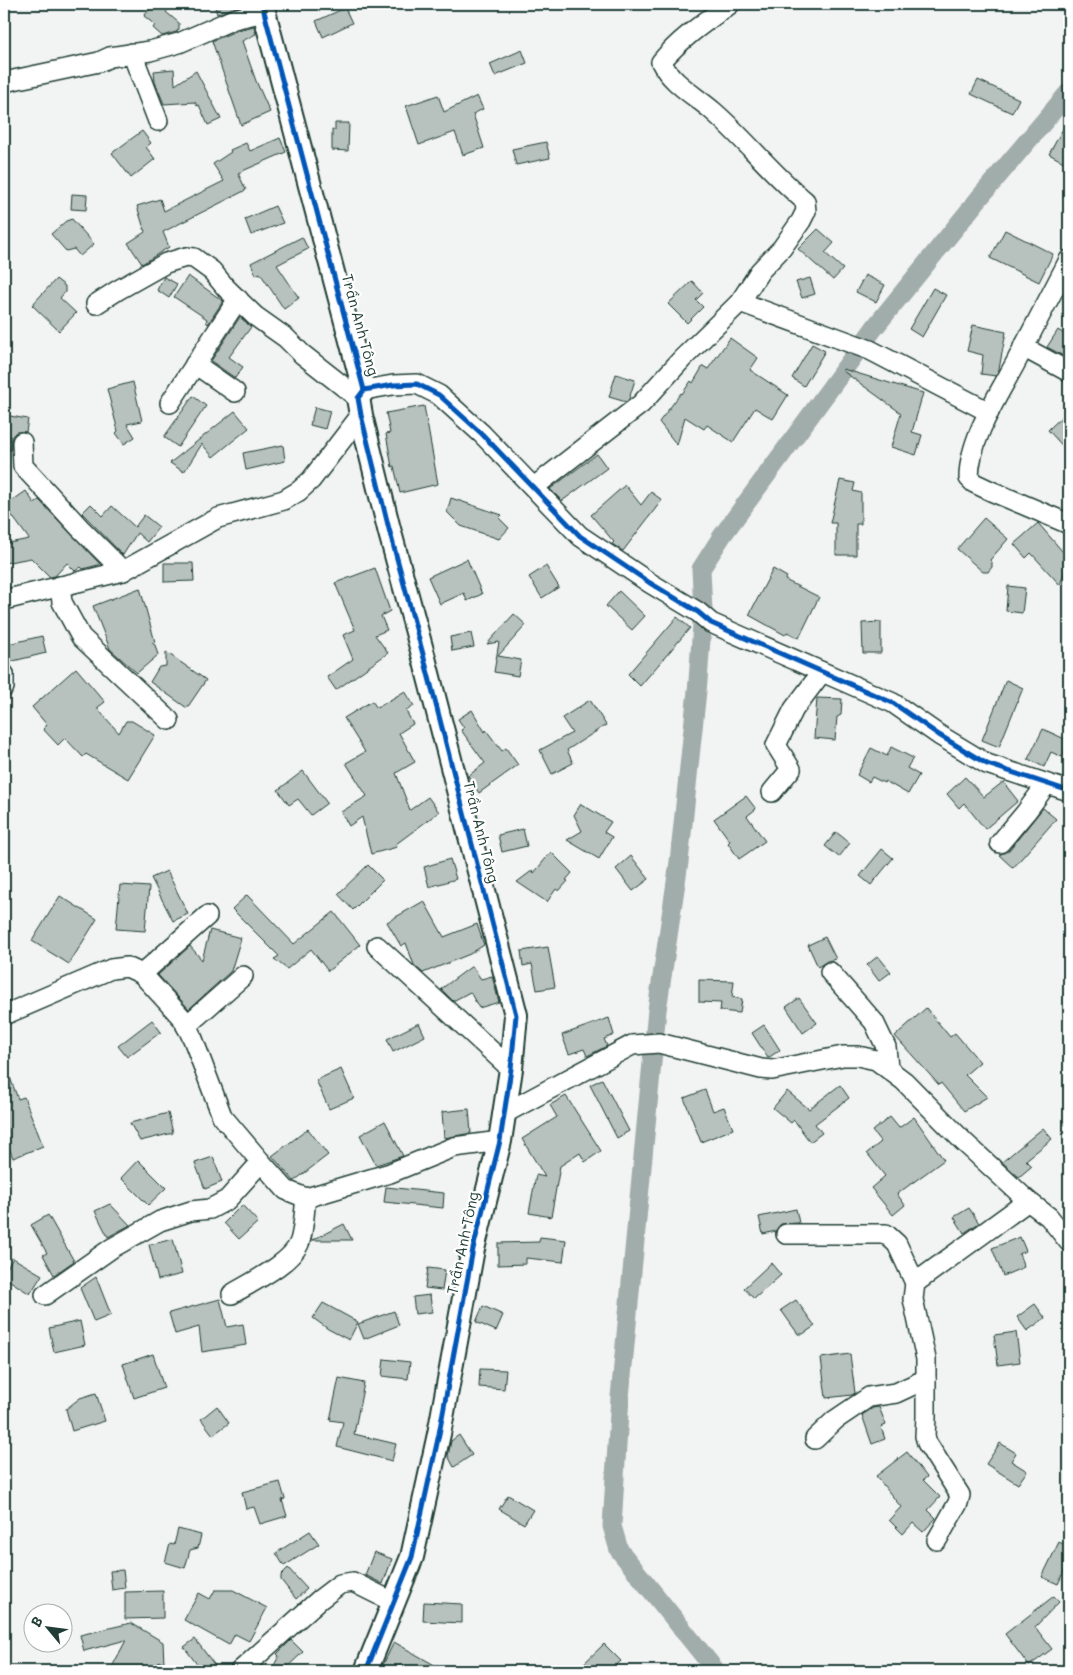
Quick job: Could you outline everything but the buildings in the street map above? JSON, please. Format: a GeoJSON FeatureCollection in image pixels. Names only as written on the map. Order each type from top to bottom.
{"type":"FeatureCollection","features":[{"type":"Feature","properties":{"kind":"street"},"geometry":{"type":"LineString","coordinates":[[534,487],[642,404],[682,359],[740,302],[760,271],[782,248],[802,221],[806,211],[804,201],[714,111],[693,97],[665,70],[661,62],[672,49],[691,33],[730,4]]}},
{"type":"Feature","properties":{"kind":"street"},"geometry":{"type":"LineString","coordinates":[[4,82],[99,62],[110,57],[150,51],[179,43],[263,8]]}},
{"type":"Feature","properties":{"kind":"street","name":"Trần Anh Tông"},"geometry":{"type":"LineString","coordinates":[[263,8],[361,401],[389,529],[516,1015],[511,1069],[500,1141],[472,1249],[439,1434],[412,1557],[366,1671]]}},
{"type":"Feature","properties":{"kind":"street"},"geometry":{"type":"LineString","coordinates":[[132,54],[158,121]]}},
{"type":"Feature","properties":{"kind":"street"},"geometry":{"type":"LineString","coordinates":[[96,304],[166,263],[186,256],[194,258],[212,271],[255,316],[286,338],[302,354],[361,401]]}},
{"type":"Feature","properties":{"kind":"street"},"geometry":{"type":"LineString","coordinates":[[1069,260],[989,412],[974,448],[969,467],[969,478],[974,483],[1069,524]]}},
{"type":"Feature","properties":{"kind":"street"},"geometry":{"type":"LineString","coordinates":[[170,403],[238,299]]}},
{"type":"Feature","properties":{"kind":"street"},"geometry":{"type":"LineString","coordinates":[[740,302],[870,350],[989,412]]}},
{"type":"Feature","properties":{"kind":"street"},"geometry":{"type":"LineString","coordinates":[[1023,347],[1069,372]]}},
{"type":"Feature","properties":{"kind":"street"},"geometry":{"type":"LineString","coordinates":[[195,364],[235,392]]}},
{"type":"Feature","properties":{"kind":"street"},"geometry":{"type":"LineString","coordinates":[[4,600],[123,571],[218,518],[284,500],[299,491],[311,480],[361,401],[393,385],[417,384],[439,396],[482,434],[580,536],[650,583],[705,617],[893,703],[939,735],[987,764],[1069,791]]}},
{"type":"Feature","properties":{"kind":"street"},"geometry":{"type":"LineString","coordinates":[[22,442],[23,466],[123,571]]}},
{"type":"Feature","properties":{"kind":"street"},"geometry":{"type":"LineString","coordinates":[[60,586],[62,602],[81,637],[169,720]]}},
{"type":"Feature","properties":{"kind":"street"},"geometry":{"type":"LineString","coordinates":[[772,792],[791,769],[776,744],[794,709],[822,672]]}},
{"type":"Feature","properties":{"kind":"street"},"geometry":{"type":"LineString","coordinates":[[4,674],[4,687]]}},
{"type":"Feature","properties":{"kind":"street"},"geometry":{"type":"LineString","coordinates":[[1000,844],[1046,785]]}},
{"type":"Feature","properties":{"kind":"street"},"geometry":{"type":"LineString","coordinates":[[142,974],[207,916]]}},
{"type":"Feature","properties":{"kind":"street"},"geometry":{"type":"LineString","coordinates":[[377,946],[511,1069]]}},
{"type":"Feature","properties":{"kind":"street"},"geometry":{"type":"LineString","coordinates":[[4,1015],[111,969],[127,967],[142,974],[186,1026],[193,1039],[222,1116],[286,1190],[306,1198],[390,1173],[454,1147],[500,1141]]}},
{"type":"Feature","properties":{"kind":"street"},"geometry":{"type":"LineString","coordinates":[[830,972],[874,1022],[886,1047],[888,1068]]}},
{"type":"Feature","properties":{"kind":"street"},"geometry":{"type":"LineString","coordinates":[[186,1026],[244,976]]}},
{"type":"Feature","properties":{"kind":"street"},"geometry":{"type":"LineString","coordinates":[[505,1113],[632,1045],[654,1044],[772,1070],[843,1056],[858,1056],[876,1060],[904,1081],[964,1142],[1028,1201],[1049,1217],[1069,1242]]}},
{"type":"Feature","properties":{"kind":"street"},"geometry":{"type":"LineString","coordinates":[[46,1295],[112,1248],[160,1221],[191,1211],[210,1208],[227,1200],[261,1162]]}},
{"type":"Feature","properties":{"kind":"street"},"geometry":{"type":"LineString","coordinates":[[232,1294],[278,1266],[295,1251],[301,1235],[306,1198]]}},
{"type":"Feature","properties":{"kind":"street"},"geometry":{"type":"LineString","coordinates":[[915,1283],[1028,1201]]}},
{"type":"Feature","properties":{"kind":"street"},"geometry":{"type":"LineString","coordinates":[[786,1234],[886,1234],[897,1244],[915,1283],[913,1298],[926,1359],[925,1436],[927,1443],[960,1495],[958,1503],[937,1540]]}},
{"type":"Feature","properties":{"kind":"street"},"geometry":{"type":"LineString","coordinates":[[814,1439],[835,1420],[869,1397],[896,1393],[926,1379]]}},
{"type":"Feature","properties":{"kind":"street"},"geometry":{"type":"LineString","coordinates":[[240,1671],[319,1600],[340,1584],[353,1582],[393,1602]]}},
{"type":"Feature","properties":{"kind":"waterway"},"geometry":{"type":"LineString","coordinates":[[716,1671],[619,1550],[612,1526],[620,1397],[657,1010],[679,862],[698,681],[703,611],[701,569],[722,536],[875,327],[981,196],[1069,92]]}},
{"type":"Feature","properties":{"kind":"cycle path"},"geometry":{"type":"LineString","coordinates":[[262,4],[364,390],[358,398],[361,415],[516,1015],[511,1069],[500,1141],[473,1249],[439,1434],[412,1557],[366,1671]]}},
{"type":"Feature","properties":{"kind":"cycle path"},"geometry":{"type":"LineString","coordinates":[[364,390],[393,385],[417,384],[439,395],[482,434],[580,536],[650,583],[698,612],[711,623],[893,703],[939,735],[987,764],[1069,791]]}}]}
